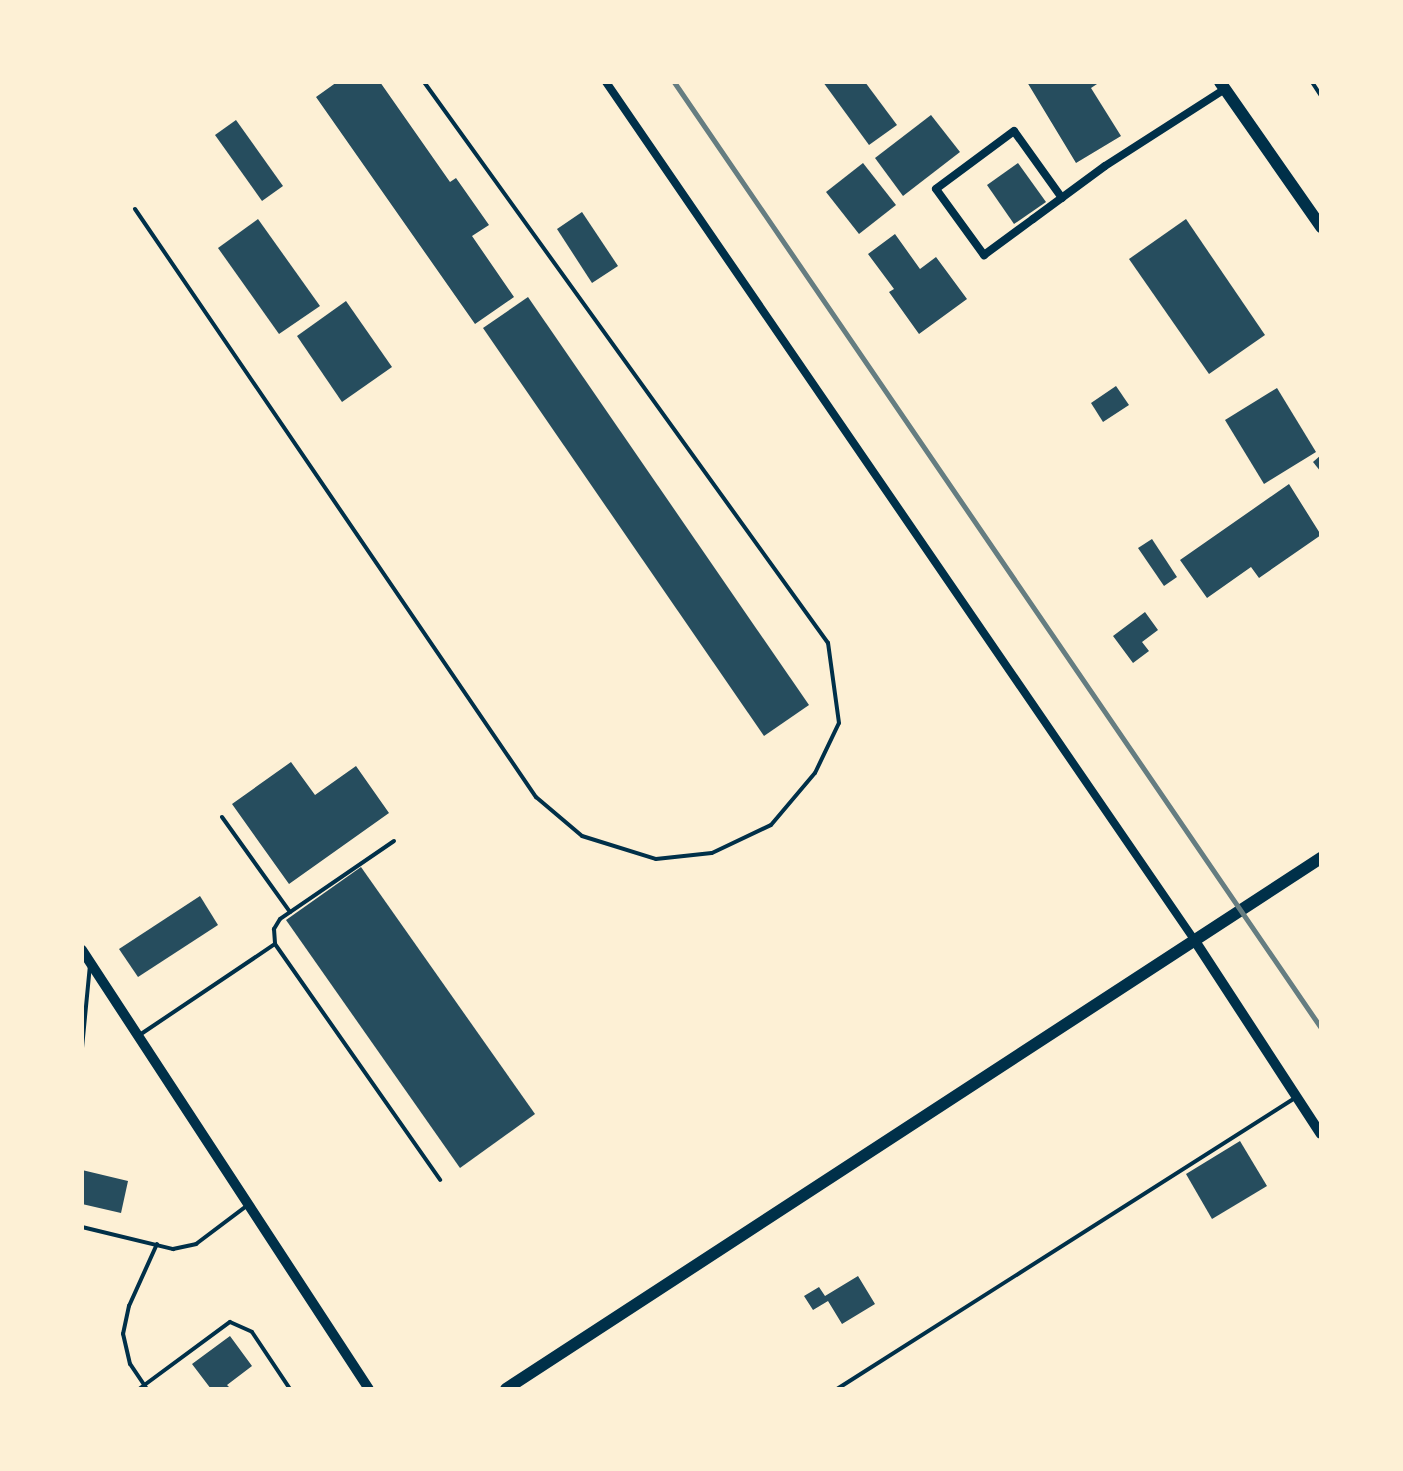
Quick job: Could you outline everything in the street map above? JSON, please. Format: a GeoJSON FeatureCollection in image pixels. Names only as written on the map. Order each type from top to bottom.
{"type":"FeatureCollection","features":[{"type":"Feature","properties":{"kind":"main road"},"geometry":{"type":"LineString","coordinates":[[1222,85],[1320,223]]}},
{"type":"Feature","properties":{"kind":"main road"},"geometry":{"type":"LineString","coordinates":[[506,1389],[751,1226],[1321,858]]}},
{"type":"Feature","properties":{"kind":"street"},"geometry":{"type":"LineString","coordinates":[[606,82],[1195,941],[1321,1134]]}},
{"type":"Feature","properties":{"kind":"street"},"geometry":{"type":"LineString","coordinates":[[1062,198],[1014,131],[936,189],[984,255],[1222,85]]}},
{"type":"Feature","properties":{"kind":"street"},"geometry":{"type":"LineString","coordinates":[[82,950],[369,1389]]}},
{"type":"Feature","properties":{"kind":"lane"},"geometry":{"type":"LineString","coordinates":[[135,209],[536,797],[582,836],[656,859],[712,853],[771,825],[815,773],[839,723],[828,643],[424,82]]}},
{"type":"Feature","properties":{"kind":"lane"},"geometry":{"type":"LineString","coordinates":[[1312,82],[1321,96]]}},
{"type":"Feature","properties":{"kind":"lane"},"geometry":{"type":"LineString","coordinates":[[222,817],[290,912]]}},
{"type":"Feature","properties":{"kind":"lane"},"geometry":{"type":"LineString","coordinates":[[394,841],[290,912],[274,929],[275,944],[440,1180]]}},
{"type":"Feature","properties":{"kind":"lane"},"geometry":{"type":"LineString","coordinates":[[138,1036],[275,944]]}},
{"type":"Feature","properties":{"kind":"lane"},"geometry":{"type":"LineString","coordinates":[[82,1048],[90,963]]}},
{"type":"Feature","properties":{"kind":"lane"},"geometry":{"type":"LineString","coordinates":[[837,1389],[1297,1097]]}},
{"type":"Feature","properties":{"kind":"lane"},"geometry":{"type":"LineString","coordinates":[[82,1227],[173,1249],[196,1244],[248,1205]]}},
{"type":"Feature","properties":{"kind":"lane"},"geometry":{"type":"LineString","coordinates":[[157,1244],[129,1306],[123,1334],[130,1364],[144,1388],[230,1322],[235,1322],[252,1332],[290,1389]]}},
{"type":"Feature","properties":{"kind":"building"},"geometry":{"type":"Polygon","coordinates":[[[337,82],[380,82],[450,182],[456,178],[489,225],[472,236],[514,297],[475,324],[316,97],[337,82]]]}},
{"type":"Feature","properties":{"kind":"building"},"geometry":{"type":"Polygon","coordinates":[[[823,82],[865,82],[897,125],[869,145],[823,82]]]}},
{"type":"Feature","properties":{"kind":"building"},"geometry":{"type":"Polygon","coordinates":[[[1027,82],[1100,82],[1091,88],[1121,136],[1076,163],[1027,82]]]}},
{"type":"Feature","properties":{"kind":"building"},"geometry":{"type":"Polygon","coordinates":[[[931,115],[960,152],[903,196],[875,158],[931,115]]]}},
{"type":"Feature","properties":{"kind":"building"},"geometry":{"type":"Polygon","coordinates":[[[236,120],[283,186],[262,201],[215,135],[236,120]]]}},
{"type":"Feature","properties":{"kind":"building"},"geometry":{"type":"Polygon","coordinates":[[[863,163],[896,205],[859,234],[826,192],[863,163]]]}},
{"type":"Feature","properties":{"kind":"building"},"geometry":{"type":"Polygon","coordinates":[[[1018,163],[1046,202],[1014,224],[987,185],[1018,163]]]}},
{"type":"Feature","properties":{"kind":"building"},"geometry":{"type":"Polygon","coordinates":[[[582,212],[618,266],[592,283],[557,229],[582,212]]]}},
{"type":"Feature","properties":{"kind":"building"},"geometry":{"type":"Polygon","coordinates":[[[258,219],[320,306],[279,334],[218,248],[258,219]]]}},
{"type":"Feature","properties":{"kind":"building"},"geometry":{"type":"Polygon","coordinates":[[[1186,219],[1265,335],[1209,374],[1129,259],[1186,219]]]}},
{"type":"Feature","properties":{"kind":"building"},"geometry":{"type":"Polygon","coordinates":[[[895,234],[920,269],[936,257],[967,299],[919,334],[889,292],[894,289],[868,254],[895,234]]]}},
{"type":"Feature","properties":{"kind":"building"},"geometry":{"type":"Polygon","coordinates":[[[528,297],[809,705],[764,736],[483,328],[528,297]]]}},
{"type":"Feature","properties":{"kind":"building"},"geometry":{"type":"Polygon","coordinates":[[[346,301],[392,367],[342,402],[297,336],[346,301]]]}},
{"type":"Feature","properties":{"kind":"building"},"geometry":{"type":"Polygon","coordinates":[[[1116,386],[1129,405],[1103,422],[1091,403],[1116,386]]]}},
{"type":"Feature","properties":{"kind":"building"},"geometry":{"type":"Polygon","coordinates":[[[1277,388],[1316,452],[1264,484],[1225,420],[1277,388]]]}},
{"type":"Feature","properties":{"kind":"building"},"geometry":{"type":"Polygon","coordinates":[[[1321,455],[1321,472],[1313,462],[1321,455]]]}},
{"type":"Feature","properties":{"kind":"building"},"geometry":{"type":"Polygon","coordinates":[[[1289,484],[1321,535],[1259,578],[1251,567],[1207,598],[1180,560],[1289,484]]]}},
{"type":"Feature","properties":{"kind":"building"},"geometry":{"type":"Polygon","coordinates":[[[1152,539],[1177,577],[1164,586],[1138,548],[1152,539]]]}},
{"type":"Feature","properties":{"kind":"building"},"geometry":{"type":"Polygon","coordinates":[[[1145,612],[1158,630],[1142,642],[1149,651],[1133,663],[1113,636],[1145,612]]]}},
{"type":"Feature","properties":{"kind":"building"},"geometry":{"type":"Polygon","coordinates":[[[291,762],[315,795],[356,766],[389,813],[289,884],[232,804],[291,762]]]}},
{"type":"Feature","properties":{"kind":"building"},"geometry":{"type":"Polygon","coordinates":[[[361,867],[535,1114],[460,1168],[286,920],[361,867]]]}},
{"type":"Feature","properties":{"kind":"building"},"geometry":{"type":"Polygon","coordinates":[[[200,896],[218,925],[138,977],[119,949],[200,896]]]}},
{"type":"Feature","properties":{"kind":"building"},"geometry":{"type":"Polygon","coordinates":[[[1240,1141],[1267,1186],[1212,1219],[1186,1174],[1240,1141]]]}},
{"type":"Feature","properties":{"kind":"building"},"geometry":{"type":"Polygon","coordinates":[[[82,1170],[128,1181],[121,1213],[82,1204],[82,1170]]]}},
{"type":"Feature","properties":{"kind":"building"},"geometry":{"type":"Polygon","coordinates":[[[858,1276],[875,1304],[842,1324],[828,1301],[813,1310],[804,1296],[819,1287],[825,1296],[858,1276]]]}},
{"type":"Feature","properties":{"kind":"building"},"geometry":{"type":"Polygon","coordinates":[[[230,1336],[252,1366],[227,1385],[231,1389],[211,1389],[192,1364],[230,1336]]]}},
{"type":"Feature","properties":{"kind":"railway"},"geometry":{"type":"LineString","coordinates":[[674,82],[1321,1028]]}}]}
